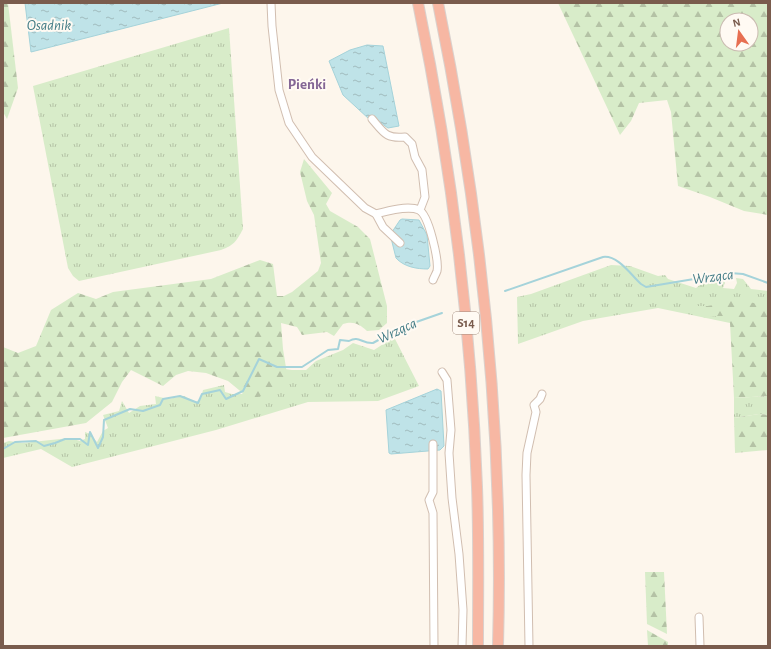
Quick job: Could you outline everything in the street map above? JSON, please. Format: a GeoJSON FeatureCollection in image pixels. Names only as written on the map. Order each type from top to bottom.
{"type":"FeatureCollection","features":[{"type":"Feature","properties":{"kind":"highway","name":"S14"},"geometry":{"type":"LineString","coordinates":[[418,3],[430,60],[445,148],[466,323],[477,488],[479,577],[478,646]]}},
{"type":"Feature","properties":{"kind":"highway","name":"S14"},"geometry":{"type":"LineString","coordinates":[[438,3],[464,144],[474,212],[486,318],[494,422],[498,516],[498,646]]}},
{"type":"Feature","properties":{"kind":"lane"},"geometry":{"type":"LineString","coordinates":[[271,3],[279,90],[289,123],[312,157],[365,208],[376,214],[383,227],[400,243]]}},
{"type":"Feature","properties":{"kind":"lane"},"geometry":{"type":"LineString","coordinates":[[372,120],[389,136],[395,138],[405,137],[412,144],[415,157],[422,170],[425,197],[420,210]]}},
{"type":"Feature","properties":{"kind":"lane"},"geometry":{"type":"LineString","coordinates":[[376,214],[392,210],[414,208],[420,210],[425,215],[432,233],[437,270],[433,280]]}},
{"type":"Feature","properties":{"kind":"lane"},"geometry":{"type":"LineString","coordinates":[[442,372],[447,380],[450,422],[449,453],[452,498],[460,561],[463,610],[462,646]]}},
{"type":"Feature","properties":{"kind":"lane"},"geometry":{"type":"LineString","coordinates":[[529,646],[526,460],[529,439],[536,412],[534,405],[540,399],[542,394]]}},
{"type":"Feature","properties":{"kind":"lane"},"geometry":{"type":"LineString","coordinates":[[433,444],[433,492],[429,500],[433,513],[434,646]]}},
{"type":"Feature","properties":{"kind":"lane"},"geometry":{"type":"LineString","coordinates":[[699,617],[700,646]]}},
{"type":"Feature","properties":{"kind":"green space"},"geometry":{"type":"Polygon","coordinates":[[[3,3],[8,3],[18,88],[7,119],[3,112],[3,3]]]}},
{"type":"Feature","properties":{"kind":"green space"},"geometry":{"type":"Polygon","coordinates":[[[558,3],[768,3],[768,215],[744,211],[678,186],[671,112],[667,100],[639,103],[631,121],[620,135],[558,3]]]}},
{"type":"Feature","properties":{"kind":"green space","name":"Osadnik"},"geometry":{"type":"Polygon","coordinates":[[[229,28],[243,229],[232,245],[221,250],[79,281],[73,276],[68,268],[33,86],[229,28]]]}},
{"type":"Feature","properties":{"kind":"green space"},"geometry":{"type":"Polygon","coordinates":[[[304,159],[332,193],[326,204],[330,211],[358,227],[370,239],[387,306],[387,323],[379,330],[367,331],[356,324],[343,324],[334,336],[327,332],[302,335],[297,327],[281,323],[288,380],[269,394],[250,399],[228,381],[206,373],[188,371],[176,375],[163,386],[131,370],[122,382],[112,402],[86,423],[3,438],[3,347],[18,353],[36,346],[51,310],[78,293],[96,299],[113,292],[211,279],[260,260],[273,264],[277,296],[284,296],[292,292],[318,271],[321,263],[314,215],[307,201],[300,172],[304,159]]]}},
{"type":"Feature","properties":{"kind":"green space"},"geometry":{"type":"Polygon","coordinates":[[[611,265],[630,266],[658,276],[665,275],[668,279],[696,288],[713,275],[725,282],[723,288],[734,289],[737,283],[736,278],[743,279],[751,289],[768,291],[768,336],[730,323],[658,308],[583,321],[518,344],[517,297],[531,294],[611,265]]]}},
{"type":"Feature","properties":{"kind":"green space"},"geometry":{"type":"Polygon","coordinates":[[[731,296],[740,300],[768,306],[768,396],[734,398],[730,323],[728,316],[704,318],[697,306],[712,305],[731,296]]]}},
{"type":"Feature","properties":{"kind":"green space"},"geometry":{"type":"Polygon","coordinates":[[[394,337],[419,386],[378,401],[308,402],[216,430],[72,467],[41,449],[3,458],[3,443],[9,441],[22,443],[70,438],[80,441],[85,439],[85,432],[90,434],[97,442],[103,431],[108,428],[103,415],[119,411],[122,401],[129,413],[140,406],[156,404],[155,396],[168,399],[184,396],[196,402],[201,398],[203,390],[224,385],[225,392],[242,394],[248,386],[269,367],[306,370],[316,361],[343,350],[353,343],[374,350],[394,337]]]}},
{"type":"Feature","properties":{"kind":"green space"},"geometry":{"type":"Polygon","coordinates":[[[768,396],[768,415],[759,414],[734,418],[734,398],[768,396]]]}},
{"type":"Feature","properties":{"kind":"green space"},"geometry":{"type":"Polygon","coordinates":[[[759,414],[768,415],[768,450],[735,453],[734,418],[759,414]]]}},
{"type":"Feature","properties":{"kind":"green space"},"geometry":{"type":"Polygon","coordinates":[[[645,572],[664,572],[667,634],[647,624],[645,572]]]}},
{"type":"Feature","properties":{"kind":"green space"},"geometry":{"type":"Polygon","coordinates":[[[647,630],[668,642],[668,646],[648,646],[647,630]]]}},
{"type":"Feature","properties":{"kind":"water","name":"Osadnik"},"geometry":{"type":"Polygon","coordinates":[[[25,3],[223,3],[31,52],[25,3]]]}},
{"type":"Feature","properties":{"kind":"water"},"geometry":{"type":"Polygon","coordinates":[[[367,45],[383,46],[399,126],[388,128],[372,117],[369,119],[343,95],[329,61],[350,50],[367,45]]]}},
{"type":"Feature","properties":{"kind":"water"},"geometry":{"type":"Polygon","coordinates":[[[402,219],[419,220],[427,235],[430,266],[428,269],[411,267],[403,264],[396,258],[391,238],[392,232],[402,219]]]}},
{"type":"Feature","properties":{"kind":"water"},"geometry":{"type":"Polygon","coordinates":[[[437,389],[441,391],[444,446],[440,450],[389,453],[386,410],[437,389]]]}},
{"type":"Feature","properties":{"kind":"waterway","name":"Wrząca"},"geometry":{"type":"LineString","coordinates":[[505,291],[603,257],[609,257],[619,262],[646,287],[730,273],[743,274],[768,283]]}},
{"type":"Feature","properties":{"kind":"waterway","name":"Wrząca"},"geometry":{"type":"LineString","coordinates":[[3,449],[15,442],[36,441],[44,446],[65,439],[80,439],[88,445],[90,432],[98,448],[103,437],[104,420],[130,409],[143,411],[160,405],[163,399],[180,396],[198,403],[202,394],[220,390],[226,399],[243,391],[259,359],[277,367],[302,367],[328,350],[338,349],[340,340],[349,341],[352,339],[358,339],[373,343],[402,327],[442,313]]}},
{"type":"Feature","properties":{"kind":"district","name":"Pieńki"},"geometry":{"type":"Point","coordinates":[307,84]}}]}
